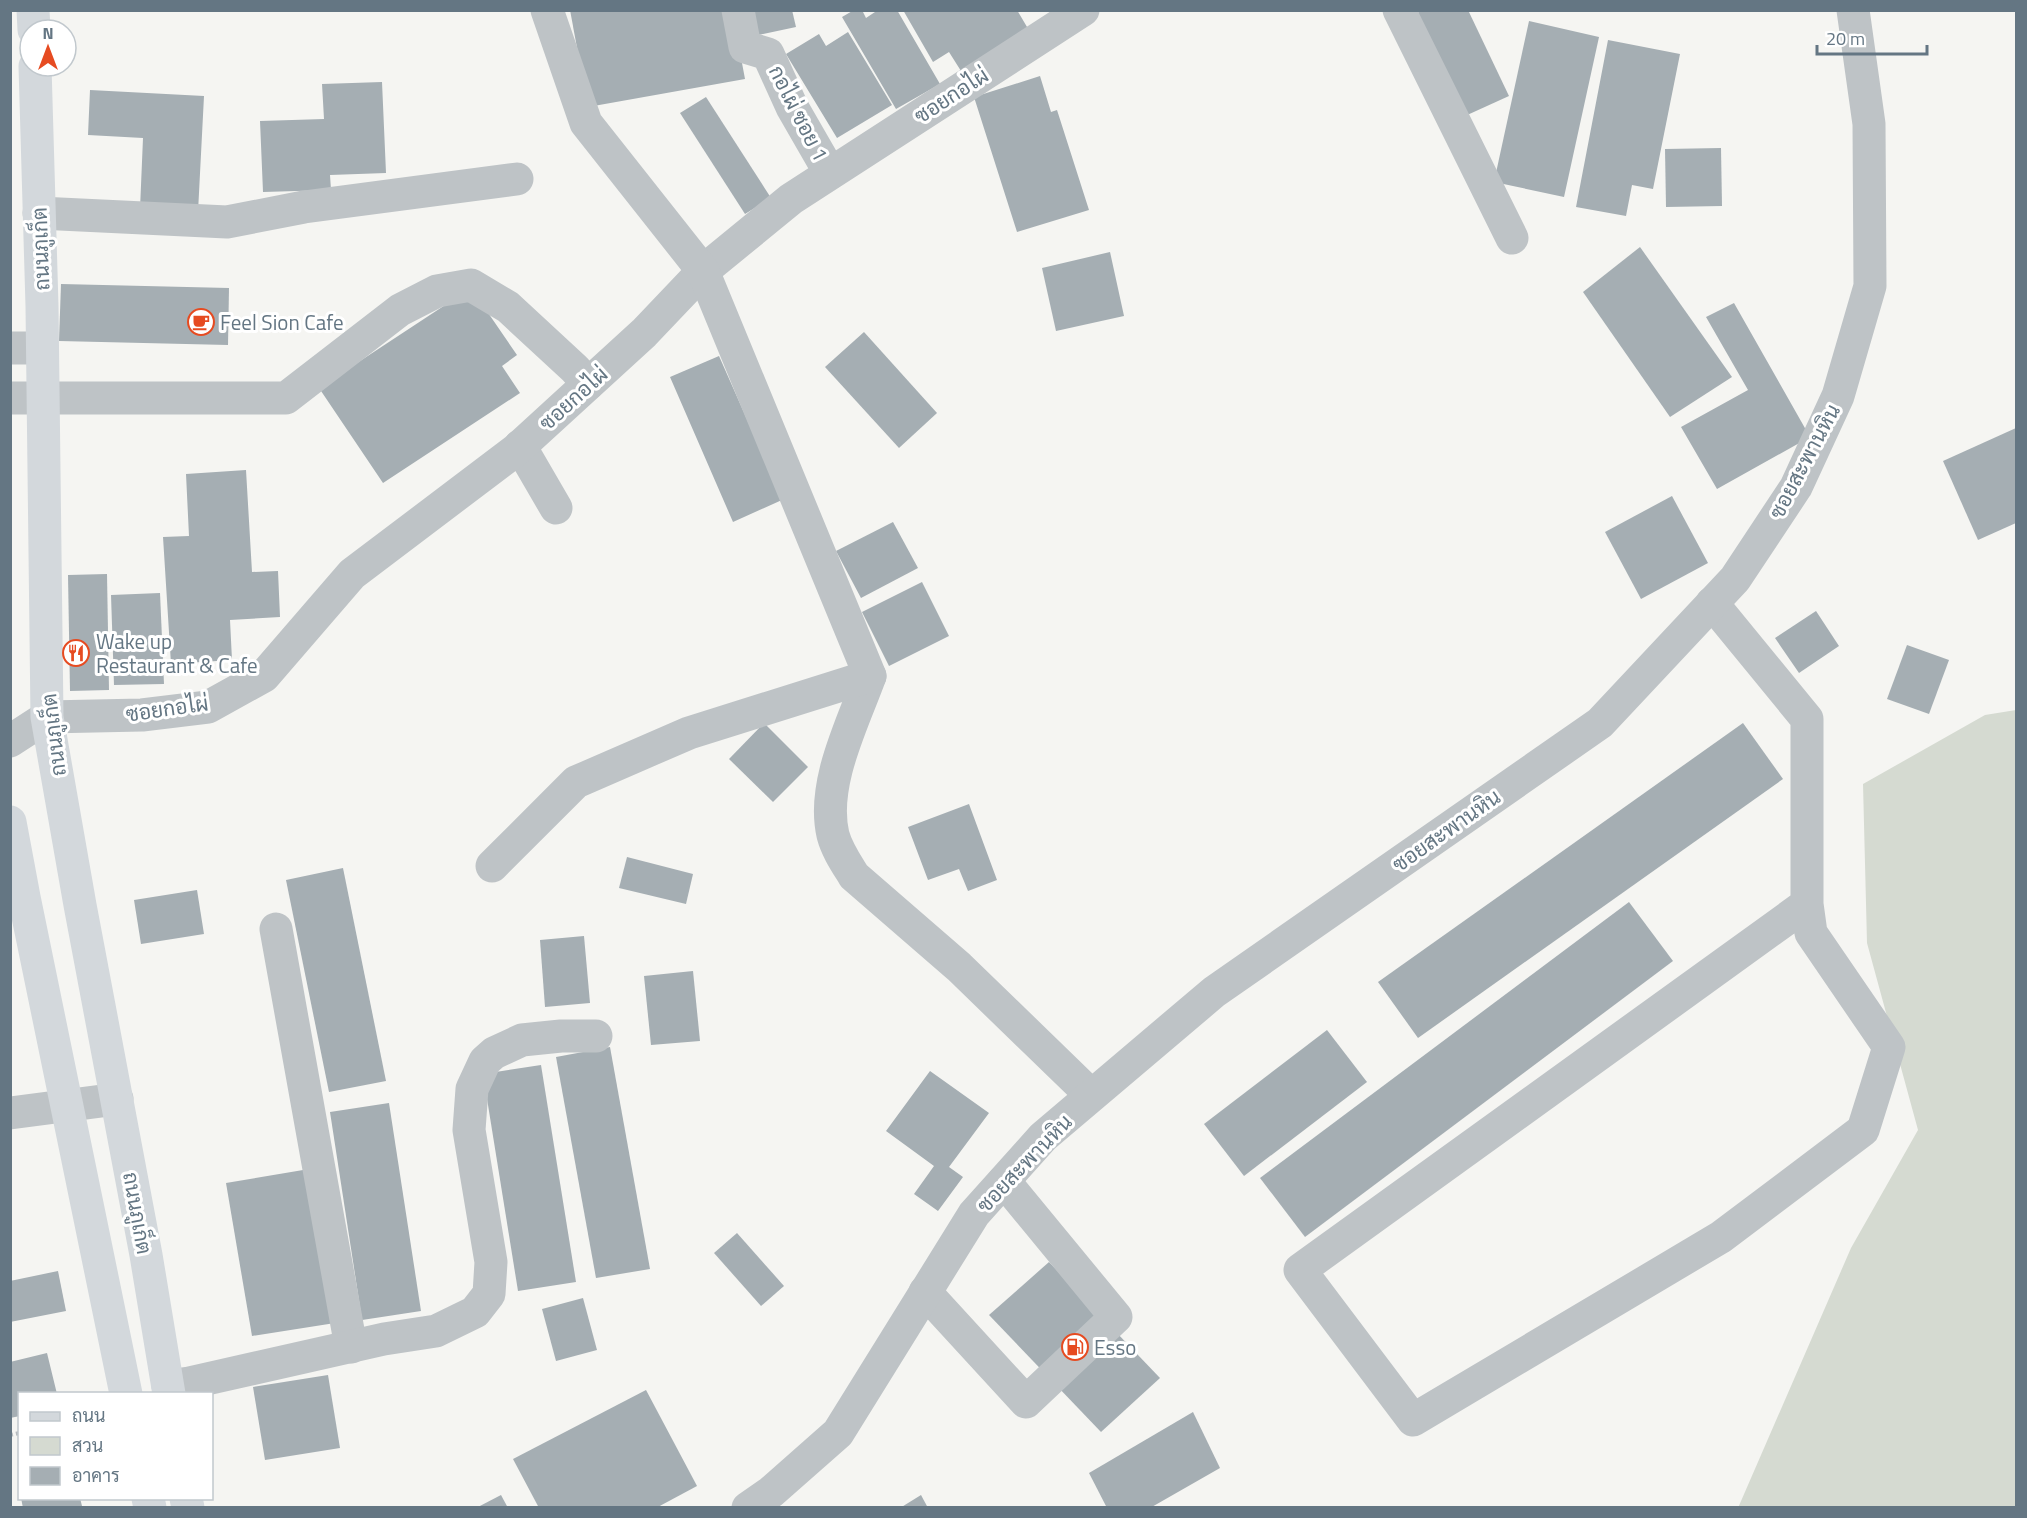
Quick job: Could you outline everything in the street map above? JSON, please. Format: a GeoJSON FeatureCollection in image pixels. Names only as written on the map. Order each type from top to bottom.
{"type":"FeatureCollection","features":[{"type":"Feature","properties":{"kind":"main road","name":"ถนนภูเก็ต"},"geometry":{"type":"LineString","coordinates":[[35,78],[39,213],[26,348],[43,398],[47,717],[169,1390]]}},
{"type":"Feature","properties":{"kind":"main road"},"geometry":{"type":"LineString","coordinates":[[10,822],[17,898],[67,1104],[126,1392]]}},
{"type":"Feature","properties":{"kind":"street"},"geometry":{"type":"LineString","coordinates":[[547,10],[586,123],[703,271],[870,676],[836,768],[831,802],[833,835],[842,857],[854,876],[959,967],[1092,1095]]}},
{"type":"Feature","properties":{"kind":"street","name":"กอไผ่ ซอย 1"},"geometry":{"type":"LineString","coordinates":[[738,10],[745,47],[768,54],[792,107],[830,173]]}},
{"type":"Feature","properties":{"kind":"street","name":"ซอยกอไผ่"},"geometry":{"type":"LineString","coordinates":[[47,717],[142,715],[208,707],[264,676],[352,574],[520,446],[644,333],[703,271],[791,199],[1083,10]]}},
{"type":"Feature","properties":{"kind":"street"},"geometry":{"type":"LineString","coordinates":[[1399,10],[1512,238]]}},
{"type":"Feature","properties":{"kind":"street","name":"ซอยสะพานหิน"},"geometry":{"type":"LineString","coordinates":[[747,1508],[771,1492],[838,1433],[974,1214],[1043,1137],[1214,992],[1600,723],[1736,579],[1796,487],[1838,396],[1870,286],[1869,124],[1853,10]]}},
{"type":"Feature","properties":{"kind":"street"},"geometry":{"type":"LineString","coordinates":[[39,213],[227,222],[304,207],[517,179]]}},
{"type":"Feature","properties":{"kind":"street"},"geometry":{"type":"LineString","coordinates":[[10,398],[286,399],[400,310],[437,291],[471,285],[508,307],[588,384]]}},
{"type":"Feature","properties":{"kind":"street"},"geometry":{"type":"LineString","coordinates":[[520,446],[556,508]]}},
{"type":"Feature","properties":{"kind":"street"},"geometry":{"type":"LineString","coordinates":[[1712,603],[1807,719],[1807,904],[1811,933],[1889,1047],[1863,1130],[1721,1237],[1413,1420],[1300,1270],[1807,904]]}},
{"type":"Feature","properties":{"kind":"street"},"geometry":{"type":"LineString","coordinates":[[492,866],[576,782],[689,733],[870,676]]}},
{"type":"Feature","properties":{"kind":"street"},"geometry":{"type":"LineString","coordinates":[[10,741],[47,717]]}},
{"type":"Feature","properties":{"kind":"street"},"geometry":{"type":"LineString","coordinates":[[276,929],[351,1347]]}},
{"type":"Feature","properties":{"kind":"street"},"geometry":{"type":"LineString","coordinates":[[169,1390],[351,1347],[436,1331],[476,1312],[489,1294],[491,1262],[469,1130],[472,1089],[485,1061],[494,1053],[522,1040],[561,1036],[596,1036]]}},
{"type":"Feature","properties":{"kind":"street"},"geometry":{"type":"LineString","coordinates":[[10,1113],[117,1099]]}},
{"type":"Feature","properties":{"kind":"street"},"geometry":{"type":"LineString","coordinates":[[925,1292],[1026,1402],[1116,1317],[1004,1181]]}},
{"type":"Feature","properties":{"kind":"green space"},"geometry":{"type":"Polygon","coordinates":[[[2016,710],[2016,1507],[1738,1508],[1851,1248],[1918,1130],[1867,943],[1863,784],[1985,715],[2016,710]]]}},
{"type":"Feature","properties":{"kind":"building"},"geometry":{"type":"Polygon","coordinates":[[[570,10],[732,10],[745,79],[588,107],[570,10]]]}},
{"type":"Feature","properties":{"kind":"building"},"geometry":{"type":"Polygon","coordinates":[[[744,10],[792,10],[796,27],[749,37],[744,10]]]}},
{"type":"Feature","properties":{"kind":"building"},"geometry":{"type":"Polygon","coordinates":[[[854,10],[862,10],[866,18],[878,10],[897,10],[940,84],[896,109],[842,17],[854,10]]]}},
{"type":"Feature","properties":{"kind":"building"},"geometry":{"type":"Polygon","coordinates":[[[903,10],[1017,10],[1030,32],[961,71],[949,52],[933,62],[903,10]]]}},
{"type":"Feature","properties":{"kind":"building"},"geometry":{"type":"Polygon","coordinates":[[[1423,10],[1468,10],[1509,96],[1465,116],[1415,14],[1423,10]]]}},
{"type":"Feature","properties":{"kind":"building"},"geometry":{"type":"Polygon","coordinates":[[[1529,21],[1599,37],[1564,197],[1494,182],[1529,21]]]}},
{"type":"Feature","properties":{"kind":"building"},"geometry":{"type":"Polygon","coordinates":[[[848,32],[892,105],[837,138],[786,54],[819,34],[826,46],[848,32]]]}},
{"type":"Feature","properties":{"kind":"building"},"geometry":{"type":"Polygon","coordinates":[[[1608,40],[1680,54],[1653,189],[1632,185],[1626,216],[1576,207],[1608,40]]]}},
{"type":"Feature","properties":{"kind":"building"},"geometry":{"type":"Polygon","coordinates":[[[1040,76],[1051,112],[1057,110],[1089,210],[1017,232],[974,97],[1040,76]]]}},
{"type":"Feature","properties":{"kind":"building"},"geometry":{"type":"Polygon","coordinates":[[[382,82],[386,173],[330,175],[331,190],[263,192],[260,121],[324,119],[322,84],[382,82]]]}},
{"type":"Feature","properties":{"kind":"building"},"geometry":{"type":"Polygon","coordinates":[[[90,90],[204,96],[198,212],[140,209],[143,138],[88,135],[90,90]]]}},
{"type":"Feature","properties":{"kind":"building"},"geometry":{"type":"Polygon","coordinates":[[[706,97],[771,198],[745,214],[680,113],[706,97]]]}},
{"type":"Feature","properties":{"kind":"building"},"geometry":{"type":"Polygon","coordinates":[[[1721,148],[1722,206],[1666,207],[1665,149],[1721,148]]]}},
{"type":"Feature","properties":{"kind":"building"},"geometry":{"type":"Polygon","coordinates":[[[1640,247],[1732,377],[1670,417],[1583,292],[1640,247]]]}},
{"type":"Feature","properties":{"kind":"building"},"geometry":{"type":"Polygon","coordinates":[[[1110,252],[1124,316],[1056,331],[1042,268],[1110,252]]]}},
{"type":"Feature","properties":{"kind":"building"},"geometry":{"type":"Polygon","coordinates":[[[61,284],[229,288],[228,345],[59,341],[61,284]]]}},
{"type":"Feature","properties":{"kind":"building"},"geometry":{"type":"Polygon","coordinates":[[[471,288],[517,355],[502,366],[520,393],[383,483],[319,388],[471,288]]]}},
{"type":"Feature","properties":{"kind":"building"},"geometry":{"type":"Polygon","coordinates":[[[1734,303],[1810,437],[1717,489],[1681,427],[1748,390],[1706,317],[1734,303]]]}},
{"type":"Feature","properties":{"kind":"building"},"geometry":{"type":"Polygon","coordinates":[[[864,332],[937,413],[899,448],[825,367],[864,332]]]}},
{"type":"Feature","properties":{"kind":"building"},"geometry":{"type":"Polygon","coordinates":[[[719,356],[765,460],[793,495],[733,522],[670,377],[719,356]]]}},
{"type":"Feature","properties":{"kind":"building"},"geometry":{"type":"Polygon","coordinates":[[[2016,428],[2016,523],[1978,540],[1943,461],[2016,428]]]}},
{"type":"Feature","properties":{"kind":"building"},"geometry":{"type":"Polygon","coordinates":[[[246,470],[252,572],[278,571],[280,617],[230,620],[232,660],[171,664],[163,537],[189,536],[186,474],[246,470]]]}},
{"type":"Feature","properties":{"kind":"building"},"geometry":{"type":"Polygon","coordinates":[[[1672,496],[1708,563],[1641,599],[1605,532],[1672,496]]]}},
{"type":"Feature","properties":{"kind":"building"},"geometry":{"type":"Polygon","coordinates":[[[893,522],[918,568],[861,598],[836,551],[893,522]]]}},
{"type":"Feature","properties":{"kind":"building"},"geometry":{"type":"Polygon","coordinates":[[[107,574],[109,690],[70,691],[68,575],[107,574]]]}},
{"type":"Feature","properties":{"kind":"building"},"geometry":{"type":"Polygon","coordinates":[[[922,582],[949,636],[889,666],[862,612],[922,582]]]}},
{"type":"Feature","properties":{"kind":"building"},"geometry":{"type":"Polygon","coordinates":[[[160,593],[164,684],[114,685],[111,595],[160,593]]]}},
{"type":"Feature","properties":{"kind":"building"},"geometry":{"type":"Polygon","coordinates":[[[1816,611],[1839,646],[1799,673],[1775,638],[1816,611]]]}},
{"type":"Feature","properties":{"kind":"building"},"geometry":{"type":"Polygon","coordinates":[[[1907,645],[1949,660],[1929,714],[1887,699],[1907,645]]]}},
{"type":"Feature","properties":{"kind":"building"},"geometry":{"type":"Polygon","coordinates":[[[764,723],[808,767],[773,802],[729,759],[764,723]]]}},
{"type":"Feature","properties":{"kind":"building"},"geometry":{"type":"Polygon","coordinates":[[[1743,723],[1783,779],[1418,1038],[1378,982],[1743,723]]]}},
{"type":"Feature","properties":{"kind":"building"},"geometry":{"type":"Polygon","coordinates":[[[969,804],[997,880],[968,891],[959,869],[928,880],[908,827],[969,804]]]}},
{"type":"Feature","properties":{"kind":"building"},"geometry":{"type":"Polygon","coordinates":[[[627,857],[693,874],[686,904],[619,888],[627,857]]]}},
{"type":"Feature","properties":{"kind":"building"},"geometry":{"type":"Polygon","coordinates":[[[343,868],[386,1081],[329,1092],[286,880],[343,868]]]}},
{"type":"Feature","properties":{"kind":"building"},"geometry":{"type":"Polygon","coordinates":[[[197,890],[204,934],[141,944],[134,900],[197,890]]]}},
{"type":"Feature","properties":{"kind":"building"},"geometry":{"type":"Polygon","coordinates":[[[1629,902],[1673,961],[1305,1237],[1260,1178],[1629,902]]]}},
{"type":"Feature","properties":{"kind":"building"},"geometry":{"type":"Polygon","coordinates":[[[584,936],[590,1003],[545,1007],[540,940],[584,936]]]}},
{"type":"Feature","properties":{"kind":"building"},"geometry":{"type":"Polygon","coordinates":[[[693,971],[700,1041],[651,1045],[644,976],[693,971]]]}},
{"type":"Feature","properties":{"kind":"building"},"geometry":{"type":"Polygon","coordinates":[[[1327,1030],[1367,1082],[1244,1176],[1204,1124],[1327,1030]]]}},
{"type":"Feature","properties":{"kind":"building"},"geometry":{"type":"Polygon","coordinates":[[[610,1047],[650,1269],[596,1278],[556,1057],[610,1047]]]}},
{"type":"Feature","properties":{"kind":"building"},"geometry":{"type":"Polygon","coordinates":[[[541,1065],[576,1282],[518,1291],[483,1074],[541,1065]]]}},
{"type":"Feature","properties":{"kind":"building"},"geometry":{"type":"Polygon","coordinates":[[[930,1071],[989,1113],[949,1167],[963,1177],[938,1211],[914,1194],[934,1166],[886,1131],[930,1071]]]}},
{"type":"Feature","properties":{"kind":"building"},"geometry":{"type":"Polygon","coordinates":[[[389,1103],[421,1311],[362,1320],[330,1112],[389,1103]]]}},
{"type":"Feature","properties":{"kind":"building"},"geometry":{"type":"Polygon","coordinates":[[[309,1169],[335,1323],[252,1336],[226,1183],[309,1169]]]}},
{"type":"Feature","properties":{"kind":"building"},"geometry":{"type":"Polygon","coordinates":[[[737,1233],[784,1286],[761,1306],[714,1253],[737,1233]]]}},
{"type":"Feature","properties":{"kind":"building","name":"Esso"},"geometry":{"type":"Polygon","coordinates":[[[1049,1262],[1160,1378],[1101,1432],[989,1315],[1049,1262]]]}},
{"type":"Feature","properties":{"kind":"building"},"geometry":{"type":"Polygon","coordinates":[[[58,1271],[66,1311],[10,1322],[10,1281],[58,1271]]]}},
{"type":"Feature","properties":{"kind":"building"},"geometry":{"type":"Polygon","coordinates":[[[583,1298],[597,1350],[556,1361],[542,1309],[583,1298]]]}},
{"type":"Feature","properties":{"kind":"building"},"geometry":{"type":"Polygon","coordinates":[[[47,1353],[57,1392],[18,1392],[18,1416],[10,1418],[10,1362],[47,1353]]]}},
{"type":"Feature","properties":{"kind":"building"},"geometry":{"type":"Polygon","coordinates":[[[328,1375],[340,1448],[265,1460],[253,1387],[328,1375]]]}},
{"type":"Feature","properties":{"kind":"building"},"geometry":{"type":"Polygon","coordinates":[[[646,1390],[697,1486],[656,1508],[539,1508],[513,1459],[646,1390]]]}},
{"type":"Feature","properties":{"kind":"building"},"geometry":{"type":"Polygon","coordinates":[[[1193,1412],[1220,1468],[1150,1508],[1107,1508],[1089,1473],[1193,1412]]]}},
{"type":"Feature","properties":{"kind":"building"},"geometry":{"type":"Polygon","coordinates":[[[501,1495],[508,1508],[476,1508],[501,1495]]]}},
{"type":"Feature","properties":{"kind":"building"},"geometry":{"type":"Polygon","coordinates":[[[921,1495],[928,1508],[900,1508],[921,1495]]]}},
{"type":"Feature","properties":{"kind":"building"},"geometry":{"type":"Polygon","coordinates":[[[21,1500],[80,1500],[82,1506],[75,1508],[23,1508],[21,1500]]]}},
{"type":"Feature","properties":{"kind":"place","name":"Feel Sion Cafe"},"geometry":{"type":"Point","coordinates":[201,322]}},
{"type":"Feature","properties":{"kind":"place","name":"Wake up Restaurant & Cafe"},"geometry":{"type":"Point","coordinates":[76,653]}},
{"type":"Feature","properties":{"kind":"place","name":"Esso"},"geometry":{"type":"Point","coordinates":[1075,1347]}}]}
